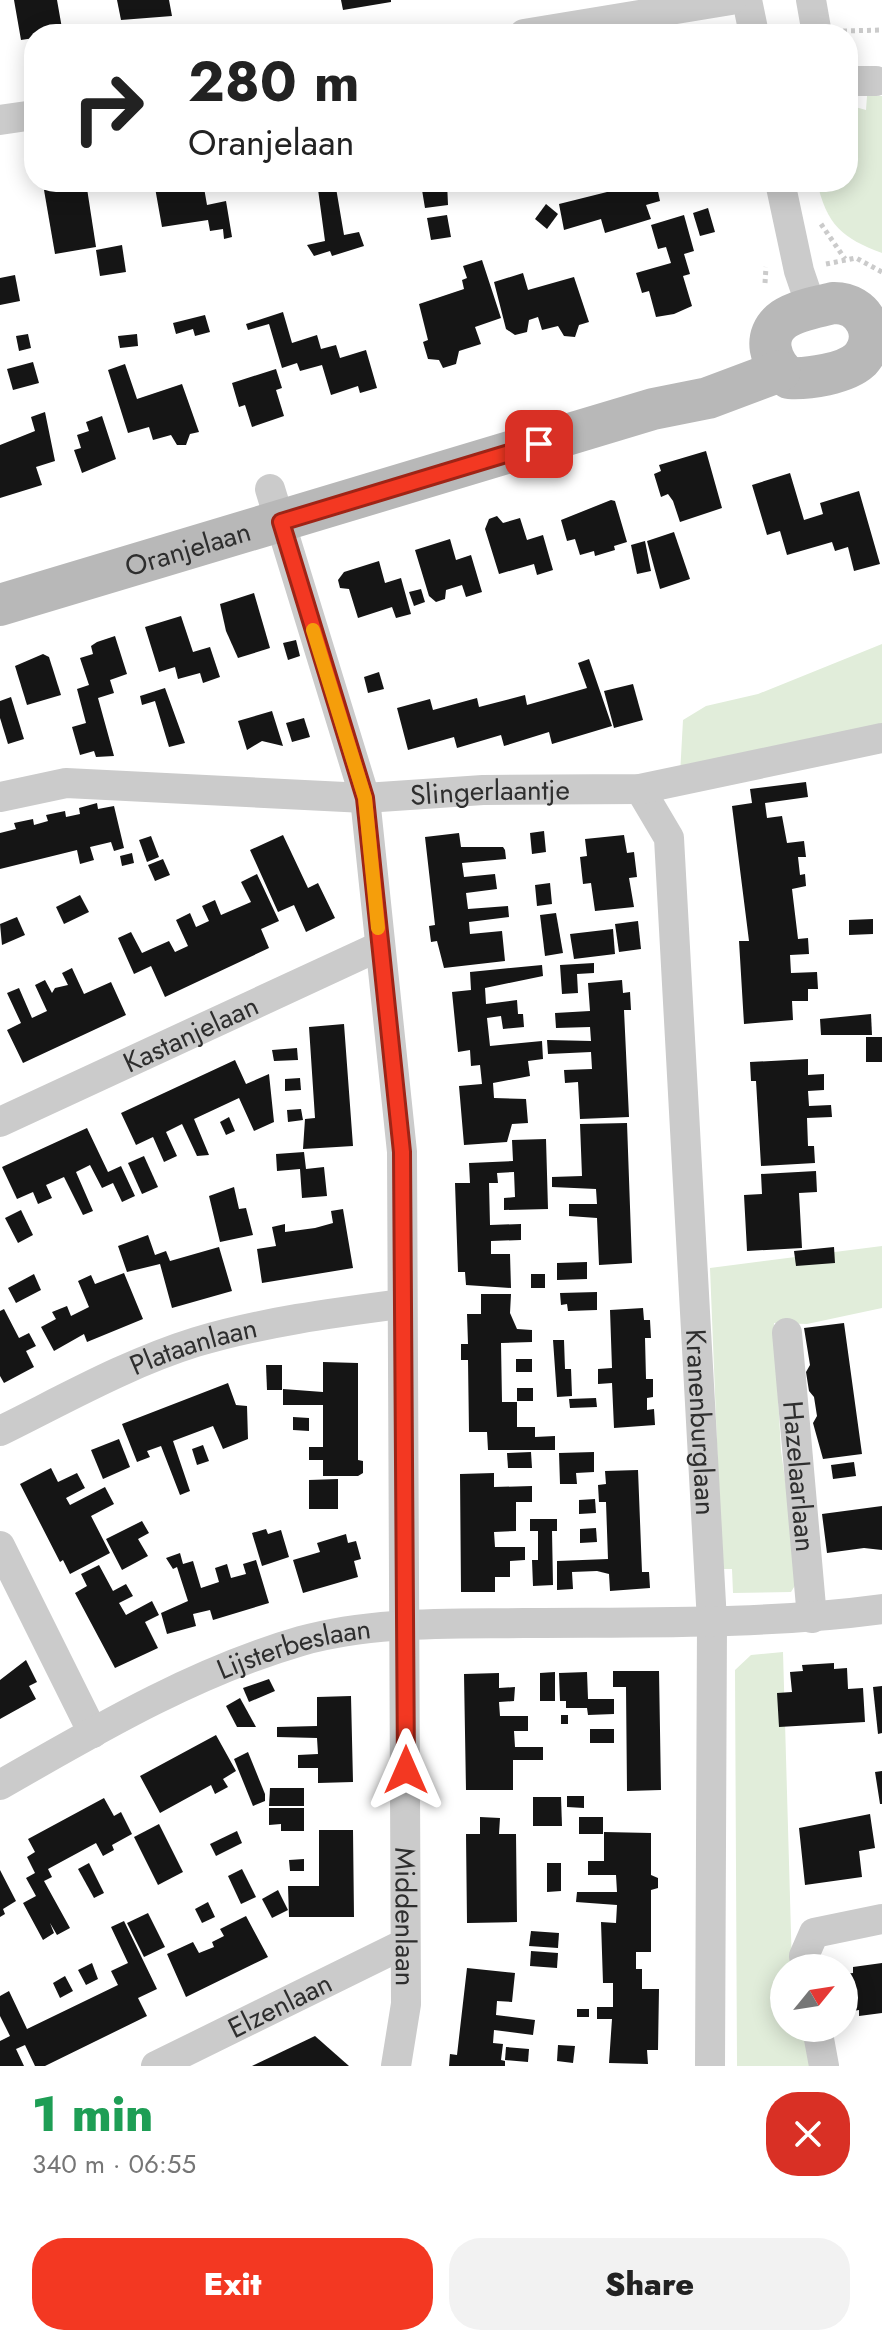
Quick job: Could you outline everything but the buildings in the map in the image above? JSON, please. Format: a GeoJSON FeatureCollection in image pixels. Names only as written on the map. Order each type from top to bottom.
{"type":"FeatureCollection","features":[{"type":"Feature","properties":{"kind":"main road"},"geometry":{"type":"LineString","coordinates":[[805,290],[843,303],[875,329],[861,360],[849,367],[800,379],[789,378],[775,356],[782,320],[805,290]]}},
{"type":"Feature","properties":{"kind":"main road","name":"Oranjelaan"},"geometry":{"type":"LineString","coordinates":[[0,605],[276,506],[653,409],[708,398],[775,356]]}},
{"type":"Feature","properties":{"kind":"street"},"geometry":{"type":"LineString","coordinates":[[585,24],[731,0]]}},
{"type":"Feature","properties":{"kind":"street"},"geometry":{"type":"LineString","coordinates":[[747,0],[752,24]]}},
{"type":"Feature","properties":{"kind":"street"},"geometry":{"type":"LineString","coordinates":[[811,0],[815,24]]}},
{"type":"Feature","properties":{"kind":"street"},"geometry":{"type":"LineString","coordinates":[[0,120],[24,116]]}},
{"type":"Feature","properties":{"kind":"street"},"geometry":{"type":"LineString","coordinates":[[782,192],[805,290]]}},
{"type":"Feature","properties":{"kind":"street","name":"Middenlaan"},"geometry":{"type":"LineString","coordinates":[[276,506],[365,798],[402,1152],[401,1304],[407,1624],[406,2004],[396,2066]]}},
{"type":"Feature","properties":{"kind":"street","name":"Slingerlaantje"},"geometry":{"type":"LineString","coordinates":[[0,797],[66,783],[365,798],[483,790],[640,789],[882,738]]}},
{"type":"Feature","properties":{"kind":"street","name":"Kranenburglaan"},"geometry":{"type":"LineString","coordinates":[[640,789],[669,838],[712,1622],[710,2066]]}},
{"type":"Feature","properties":{"kind":"street","name":"Kastanjelaan"},"geometry":{"type":"LineString","coordinates":[[0,1122],[380,946]]}},
{"type":"Feature","properties":{"kind":"street","name":"Plataanlaan"},"geometry":{"type":"LineString","coordinates":[[0,1431],[109,1377],[194,1343],[296,1318],[401,1304]]}},
{"type":"Feature","properties":{"kind":"street","name":"Hazelaarlaan"},"geometry":{"type":"LineString","coordinates":[[787,1333],[812,1618]]}},
{"type":"Feature","properties":{"kind":"street"},"geometry":{"type":"LineString","coordinates":[[0,1546],[93,1733]]}},
{"type":"Feature","properties":{"kind":"street"},"geometry":{"type":"LineString","coordinates":[[712,1622],[812,1618],[882,1609]]}},
{"type":"Feature","properties":{"kind":"street","name":"Lijsterbeslaan"},"geometry":{"type":"LineString","coordinates":[[0,1785],[93,1733],[238,1662],[303,1641],[407,1624],[712,1622]]}},
{"type":"Feature","properties":{"kind":"street"},"geometry":{"type":"LineString","coordinates":[[805,1954],[814,1933],[882,1919]]}},
{"type":"Feature","properties":{"kind":"street","name":"Elzenlaan"},"geometry":{"type":"LineString","coordinates":[[156,2066],[404,1944]]}},
{"type":"Feature","properties":{"kind":"street"},"geometry":{"type":"LineString","coordinates":[[820,2042],[824,2066]]}},
{"type":"Feature","properties":{"kind":"path"},"geometry":{"type":"LineString","coordinates":[[805,290],[856,258],[882,272]]}},
{"type":"Feature","properties":{"kind":"green space"},"geometry":{"type":"Polygon","coordinates":[[[867,96],[882,96],[882,253],[856,242],[838,228],[820,192],[858,192],[858,108],[866,110],[867,96]]]}},
{"type":"Feature","properties":{"kind":"green space"},"geometry":{"type":"Polygon","coordinates":[[[882,644],[882,734],[680,775],[683,720],[706,706],[758,694],[882,644]]]}},
{"type":"Feature","properties":{"kind":"green space"},"geometry":{"type":"Polygon","coordinates":[[[882,1246],[882,1308],[807,1324],[774,1323],[781,1451],[799,1579],[791,1592],[733,1593],[732,1569],[722,1569],[710,1268],[882,1246]]]}},
{"type":"Feature","properties":{"kind":"green space"},"geometry":{"type":"Polygon","coordinates":[[[783,1652],[792,1954],[770,1954],[770,2042],[807,2042],[811,2066],[737,2066],[735,1670],[751,1655],[783,1652]]]}},
{"type":"Feature","properties":{"kind":"slow traffic"},"geometry":{"type":"LineString","coordinates":[[313,630],[365,798],[378,928]]}},
{"type":"Feature","properties":{"kind":"route"},"geometry":{"type":"LineString","coordinates":[[406,1770],[402,1152],[365,798],[281,522],[539,444]]}}]}
